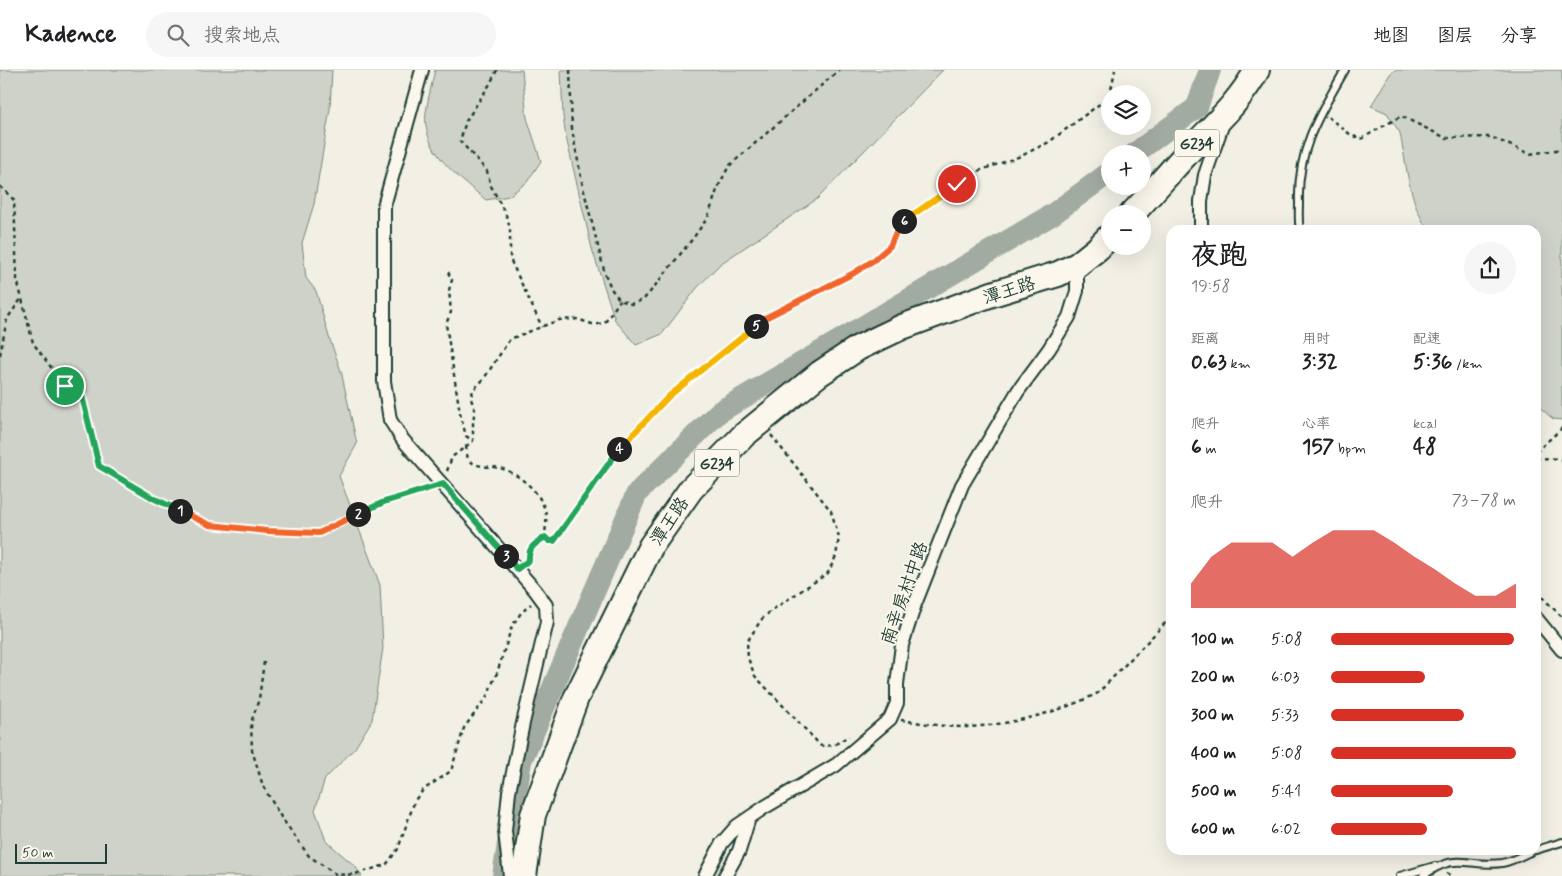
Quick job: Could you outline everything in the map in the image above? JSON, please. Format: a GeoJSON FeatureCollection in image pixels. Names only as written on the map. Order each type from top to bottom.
{"type":"FeatureCollection","features":[{"type":"Feature","properties":{"kind":"highway","name":"G234"},"geometry":{"type":"LineString","coordinates":[[1140,205],[1226,114],[1248,87],[1257,70]]}},
{"type":"Feature","properties":{"kind":"highway","name":"潭王路"},"geometry":{"type":"LineString","coordinates":[[524,876],[533,815],[576,698],[652,546],[692,489],[744,435],[820,374],[858,348],[902,327],[992,294],[1058,274],[1077,265],[1101,245]]}},
{"type":"Feature","properties":{"kind":"street"},"geometry":{"type":"LineString","coordinates":[[422,70],[384,206],[384,381],[390,420],[403,440],[517,569],[546,605],[547,622],[522,723],[509,792],[505,831],[510,876]]}},
{"type":"Feature","properties":{"kind":"street"},"geometry":{"type":"LineString","coordinates":[[1201,225],[1201,201],[1205,175],[1226,114]]}},
{"type":"Feature","properties":{"kind":"street","name":"南辛房村中路"},"geometry":{"type":"LineString","coordinates":[[705,876],[722,843],[737,826],[836,765],[890,719],[897,702],[902,644],[915,604],[962,485],[1018,391],[1049,349],[1068,317],[1077,291],[1077,265]]}},
{"type":"Feature","properties":{"kind":"street"},"geometry":{"type":"LineString","coordinates":[[1541,624],[1562,650]]}},
{"type":"Feature","properties":{"kind":"street"},"geometry":{"type":"LineString","coordinates":[[725,876],[739,851],[749,818]]}},
{"type":"Feature","properties":{"kind":"lane"},"geometry":{"type":"LineString","coordinates":[[1300,225],[1298,181],[1304,153],[1316,121],[1345,70]]}},
{"type":"Feature","properties":{"kind":"lane"},"geometry":{"type":"LineString","coordinates":[[1541,848],[1562,842]]}},
{"type":"Feature","properties":{"kind":"lane"},"geometry":{"type":"LineString","coordinates":[[1400,876],[1457,860],[1491,864],[1503,863],[1523,855]]}},
{"type":"Feature","properties":{"kind":"lane"},"geometry":{"type":"LineString","coordinates":[[1423,876],[1443,863]]}},
{"type":"Feature","properties":{"kind":"path"},"geometry":{"type":"LineString","coordinates":[[497,70],[466,121],[460,141],[487,171],[491,186],[506,215],[510,228],[510,259],[542,327]]}},
{"type":"Feature","properties":{"kind":"path"},"geometry":{"type":"LineString","coordinates":[[570,70],[572,130],[583,187],[605,274],[612,290],[620,300],[631,304],[643,300],[694,237],[708,216],[718,187],[729,166],[839,70]]}},
{"type":"Feature","properties":{"kind":"path"},"geometry":{"type":"LineString","coordinates":[[466,446],[468,458],[471,462],[500,468],[511,473],[536,492],[546,514],[545,537],[549,541],[554,541],[619,449],[669,396],[765,318],[854,273],[884,253],[890,246],[901,223],[967,175],[1021,156],[1049,142],[1105,100],[1111,90],[1115,70]]}},
{"type":"Feature","properties":{"kind":"path"},"geometry":{"type":"LineString","coordinates":[[1321,112],[1351,135],[1361,139],[1401,116],[1446,138],[1491,137],[1530,154],[1562,149]]}},
{"type":"Feature","properties":{"kind":"path"},"geometry":{"type":"LineString","coordinates":[[0,186],[14,200],[17,279],[33,343],[65,386],[81,392],[99,466],[153,498],[210,525],[267,531],[319,533],[384,502],[443,484],[452,457],[473,441]]}},
{"type":"Feature","properties":{"kind":"path"},"geometry":{"type":"LineString","coordinates":[[448,272],[452,280],[449,290],[451,312],[446,324],[456,393],[466,436],[473,441]]}},
{"type":"Feature","properties":{"kind":"path"},"geometry":{"type":"LineString","coordinates":[[0,355],[7,319],[22,298]]}},
{"type":"Feature","properties":{"kind":"path"},"geometry":{"type":"LineString","coordinates":[[473,441],[475,410],[471,399],[473,390],[510,339],[566,319],[577,319],[592,324],[599,324],[606,321],[620,300]]}},
{"type":"Feature","properties":{"kind":"path"},"geometry":{"type":"LineString","coordinates":[[1541,447],[1562,428]]}},
{"type":"Feature","properties":{"kind":"path"},"geometry":{"type":"LineString","coordinates":[[1541,458],[1562,459]]}},
{"type":"Feature","properties":{"kind":"path"},"geometry":{"type":"LineString","coordinates":[[517,569],[529,560],[528,553],[531,546],[545,537]]}},
{"type":"Feature","properties":{"kind":"path"},"geometry":{"type":"LineString","coordinates":[[1541,596],[1562,616]]}},
{"type":"Feature","properties":{"kind":"path"},"geometry":{"type":"LineString","coordinates":[[264,662],[259,699],[251,723],[252,750],[263,786],[281,817],[309,856],[337,875],[354,874],[386,865],[398,849],[415,800],[423,790],[451,771],[464,728],[486,698],[497,674],[512,626],[521,613],[540,597]]}},
{"type":"Feature","properties":{"kind":"shaded area"},"geometry":{"type":"Polygon","coordinates":[[[0,70],[332,70],[330,109],[314,204],[302,243],[306,278],[316,291],[341,371],[357,444],[339,476],[380,585],[383,648],[372,720],[355,748],[325,779],[315,810],[326,841],[355,866],[362,876],[0,876],[0,70]]]}},
{"type":"Feature","properties":{"kind":"shaded area"},"geometry":{"type":"Polygon","coordinates":[[[435,70],[522,70],[527,118],[541,161],[527,182],[509,196],[486,200],[454,173],[436,151],[429,139],[426,126],[426,112],[435,70]]]}},
{"type":"Feature","properties":{"kind":"shaded area"},"geometry":{"type":"Polygon","coordinates":[[[561,70],[943,70],[817,199],[720,264],[697,288],[662,334],[636,345],[615,320],[592,249],[566,137],[561,70]]]}},
{"type":"Feature","properties":{"kind":"shaded area"},"geometry":{"type":"Polygon","coordinates":[[[1395,70],[1562,70],[1562,420],[1553,419],[1541,408],[1541,225],[1425,225],[1416,207],[1409,183],[1400,133],[1387,113],[1371,106],[1390,74],[1395,70]]]}},
{"type":"Feature","properties":{"kind":"waterway"},"geometry":{"type":"LineString","coordinates":[[1146,145],[1197,107],[1210,70]]}},
{"type":"Feature","properties":{"kind":"waterway"},"geometry":{"type":"LineString","coordinates":[[503,876],[521,761],[637,493],[719,412],[1053,214],[1101,179]]}},
{"type":"Feature","properties":{"kind":"route"},"geometry":{"type":"LineString","coordinates":[[65,386],[81,392],[99,466],[153,498],[210,525],[267,531],[319,533],[384,502],[443,484],[517,569],[529,560],[528,553],[531,546],[545,537],[549,541],[554,541],[619,449],[669,396],[765,318],[854,273],[884,253],[890,246],[901,223],[957,184]]}}]}
